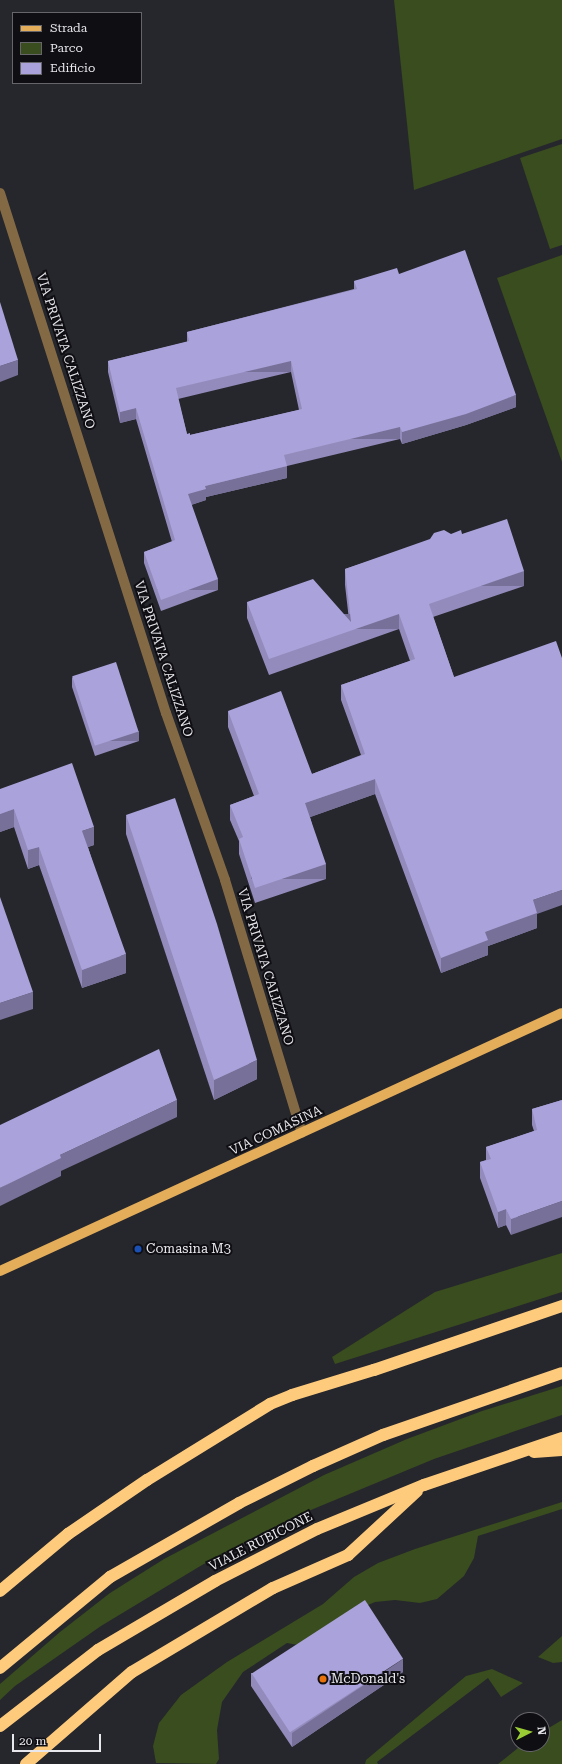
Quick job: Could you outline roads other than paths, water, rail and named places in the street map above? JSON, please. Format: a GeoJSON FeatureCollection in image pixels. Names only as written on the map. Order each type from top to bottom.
{"type":"FeatureCollection","features":[{"type":"Feature","properties":{"kind":"highway"},"geometry":{"type":"LineString","coordinates":[[0,1591],[68,1534],[147,1480],[270,1404],[292,1394],[374,1370],[562,1306]]}},
{"type":"Feature","properties":{"kind":"highway"},"geometry":{"type":"LineString","coordinates":[[485,1400],[562,1367]]}},
{"type":"Feature","properties":{"kind":"highway"},"geometry":{"type":"LineString","coordinates":[[0,1668],[110,1577],[239,1503],[313,1466],[383,1435],[562,1374]]}},
{"type":"Feature","properties":{"kind":"highway","name":"VIALE RUBICONE"},"geometry":{"type":"LineString","coordinates":[[0,1726],[98,1650],[215,1581],[317,1529],[424,1485],[562,1438]]}},
{"type":"Feature","properties":{"kind":"highway"},"geometry":{"type":"LineString","coordinates":[[511,1455],[562,1450]]}},
{"type":"Feature","properties":{"kind":"highway"},"geometry":{"type":"LineString","coordinates":[[26,1764],[132,1672],[273,1588],[348,1555],[424,1485]]}},
{"type":"Feature","properties":{"kind":"main road","name":"VIA COMASINA"},"geometry":{"type":"LineString","coordinates":[[0,1271],[562,1013]]}},
{"type":"Feature","properties":{"kind":"street","name":"VIA PRIVATA CALIZZANO"},"geometry":{"type":"LineString","coordinates":[[0,193],[164,705],[225,880],[302,1133]]}},
{"type":"Feature","properties":{"kind":"place","name":"Comasina M3"},"geometry":{"type":"Point","coordinates":[138,1249]}},
{"type":"Feature","properties":{"kind":"place","name":"McDonald's"},"geometry":{"type":"Point","coordinates":[323,1679]}}]}
